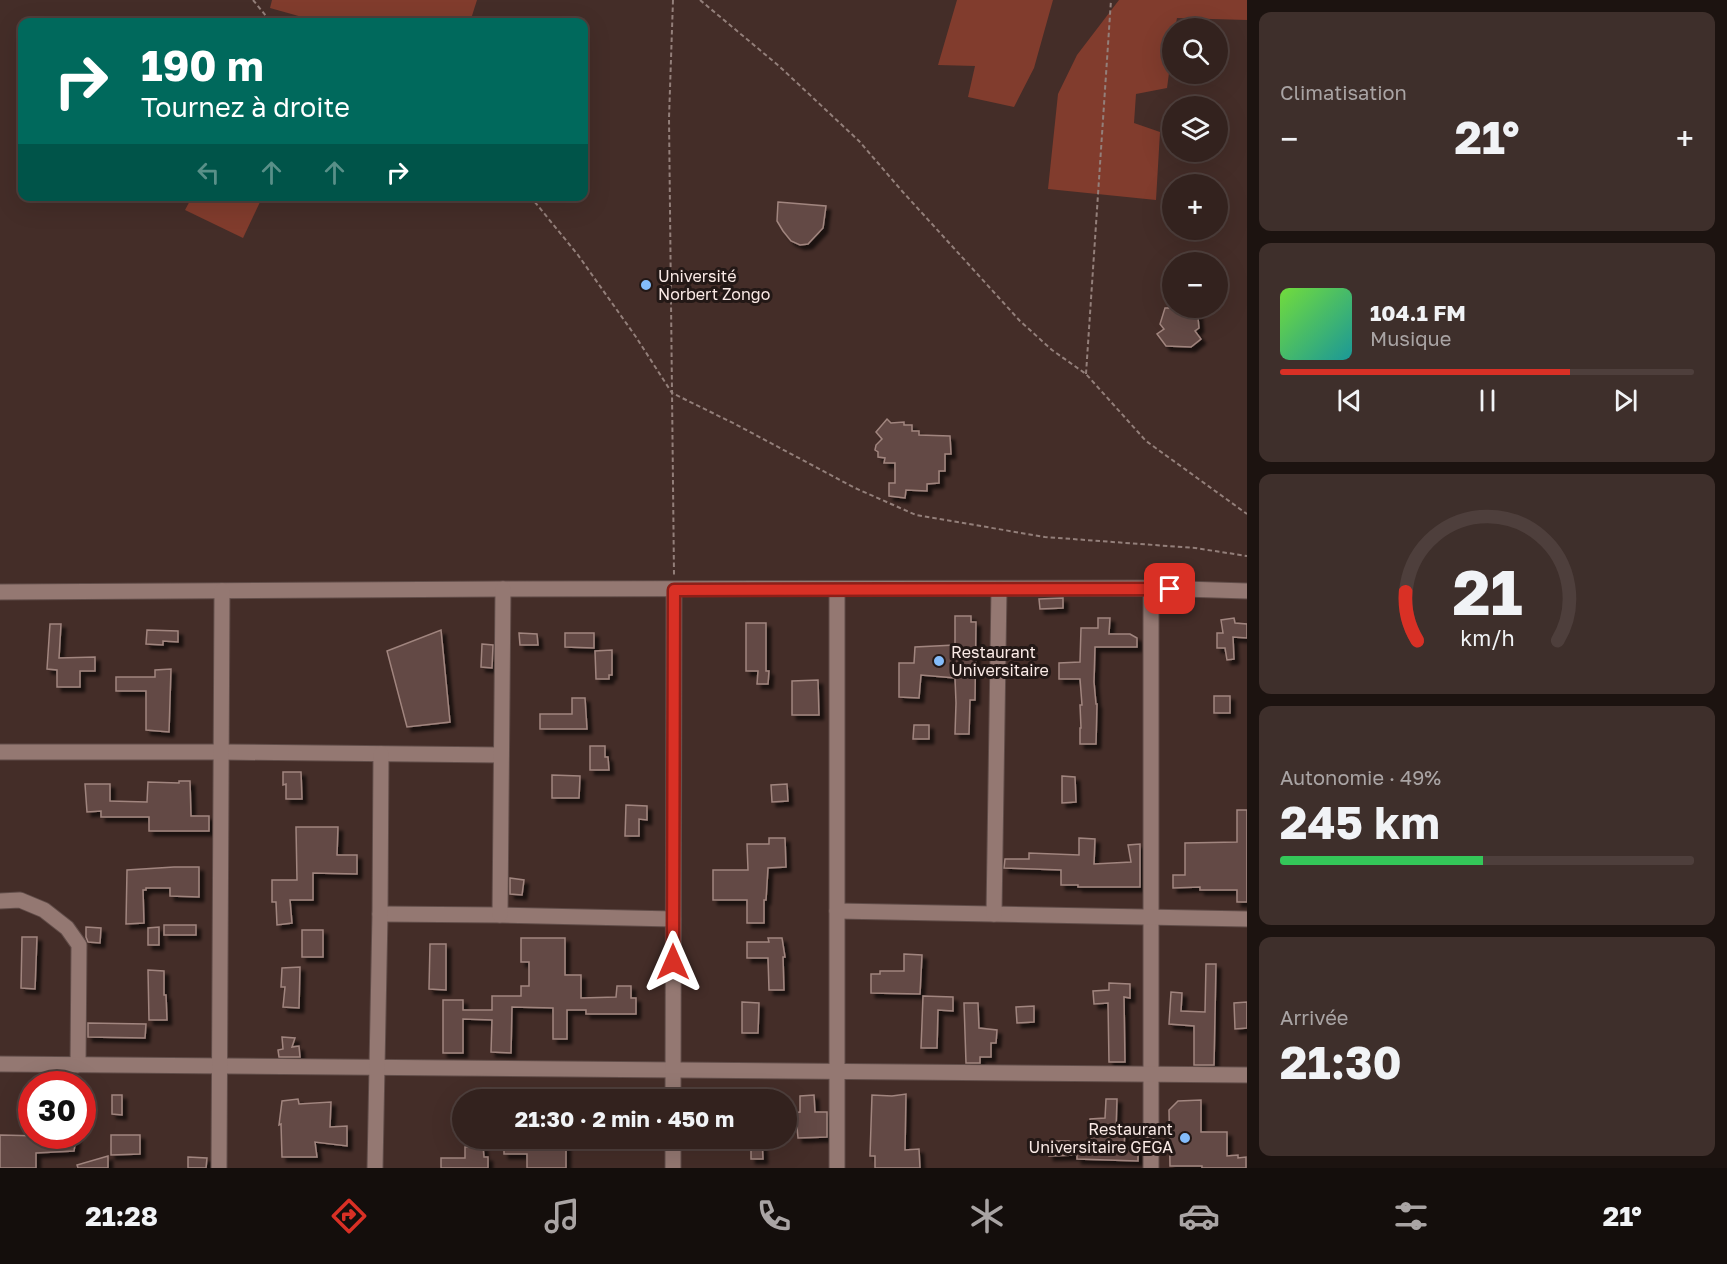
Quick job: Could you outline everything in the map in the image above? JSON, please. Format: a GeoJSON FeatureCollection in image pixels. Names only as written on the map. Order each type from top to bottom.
{"type":"FeatureCollection","features":[{"type":"Feature","properties":{"kind":"street"},"geometry":{"type":"LineString","coordinates":[[1151,588],[1151,1168]]}},
{"type":"Feature","properties":{"kind":"street"},"geometry":{"type":"LineString","coordinates":[[0,592],[1151,588],[1247,591]]}},
{"type":"Feature","properties":{"kind":"street"},"geometry":{"type":"LineString","coordinates":[[500,915],[503,589]]}},
{"type":"Feature","properties":{"kind":"street"},"geometry":{"type":"LineString","coordinates":[[837,589],[837,1168]]}},
{"type":"Feature","properties":{"kind":"street"},"geometry":{"type":"LineString","coordinates":[[994,914],[999,589]]}},
{"type":"Feature","properties":{"kind":"street"},"geometry":{"type":"LineString","coordinates":[[673,1089],[674,590]]}},
{"type":"Feature","properties":{"kind":"street"},"geometry":{"type":"LineString","coordinates":[[219,1168],[222,591]]}},
{"type":"Feature","properties":{"kind":"street"},"geometry":{"type":"LineString","coordinates":[[0,753],[221,752],[501,755]]}},
{"type":"Feature","properties":{"kind":"street"},"geometry":{"type":"LineString","coordinates":[[375,1168],[381,754]]}},
{"type":"Feature","properties":{"kind":"street"},"geometry":{"type":"LineString","coordinates":[[0,901],[20,900],[44,909],[67,928],[79,945],[78,1065]]}},
{"type":"Feature","properties":{"kind":"street"},"geometry":{"type":"LineString","coordinates":[[837,911],[1247,919]]}},
{"type":"Feature","properties":{"kind":"street"},"geometry":{"type":"LineString","coordinates":[[380,914],[673,919]]}},
{"type":"Feature","properties":{"kind":"street"},"geometry":{"type":"LineString","coordinates":[[0,1064],[1247,1075]]}},
{"type":"Feature","properties":{"kind":"street"},"geometry":{"type":"LineString","coordinates":[[673,1149],[673,1168]]}},
{"type":"Feature","properties":{"kind":"path"},"geometry":{"type":"LineString","coordinates":[[253,0],[268,18]]}},
{"type":"Feature","properties":{"kind":"path"},"geometry":{"type":"LineString","coordinates":[[673,0],[669,118],[674,590]]}},
{"type":"Feature","properties":{"kind":"path"},"geometry":{"type":"LineString","coordinates":[[700,0],[779,66],[859,141],[1020,321],[1052,350],[1086,374],[1146,441],[1247,514]]}},
{"type":"Feature","properties":{"kind":"path"},"geometry":{"type":"LineString","coordinates":[[1086,374],[1111,0]]}},
{"type":"Feature","properties":{"kind":"path"},"geometry":{"type":"LineString","coordinates":[[534,201],[579,255],[672,393],[855,488],[916,515],[1046,537],[1195,548],[1247,556]]}},
{"type":"Feature","properties":{"kind":"shaded area"},"geometry":{"type":"Polygon","coordinates":[[[272,0],[477,0],[471,18],[306,18],[270,8],[272,0]]]}},
{"type":"Feature","properties":{"kind":"shaded area"},"geometry":{"type":"Polygon","coordinates":[[[957,0],[1053,0],[1034,68],[1014,107],[968,97],[975,66],[938,65],[957,0]]]}},
{"type":"Feature","properties":{"kind":"shaded area"},"geometry":{"type":"Polygon","coordinates":[[[1119,0],[1247,0],[1247,20],[1162,18],[1162,84],[1168,84],[1167,88],[1136,94],[1134,123],[1160,132],[1156,200],[1048,189],[1058,94],[1077,55],[1119,0]]]}},
{"type":"Feature","properties":{"kind":"shaded area"},"geometry":{"type":"Polygon","coordinates":[[[190,201],[260,202],[243,238],[185,210],[190,201]]]}},
{"type":"Feature","properties":{"kind":"building"},"geometry":{"type":"Polygon","coordinates":[[[778,202],[826,206],[823,228],[808,244],[800,245],[791,241],[777,221],[778,202]]]}},
{"type":"Feature","properties":{"kind":"building"},"geometry":{"type":"Polygon","coordinates":[[[1162,318],[1198,318],[1199,328],[1195,331],[1201,339],[1191,347],[1166,346],[1157,334],[1164,329],[1160,324],[1162,318]]]}},
{"type":"Feature","properties":{"kind":"building"},"geometry":{"type":"Polygon","coordinates":[[[887,419],[891,423],[904,422],[904,425],[912,425],[912,431],[919,431],[919,435],[950,436],[951,454],[945,454],[945,471],[939,471],[939,483],[927,484],[927,491],[906,490],[905,498],[889,496],[889,483],[895,483],[895,463],[884,463],[885,458],[878,457],[878,452],[875,450],[876,445],[882,439],[876,432],[887,419]]]}},
{"type":"Feature","properties":{"kind":"building"},"geometry":{"type":"Polygon","coordinates":[[[1063,598],[1063,608],[1040,609],[1039,599],[1063,598]]]}},
{"type":"Feature","properties":{"kind":"building"},"geometry":{"type":"Polygon","coordinates":[[[955,616],[971,616],[971,622],[976,622],[975,700],[970,700],[969,734],[955,734],[955,678],[921,675],[919,698],[899,697],[899,663],[914,663],[915,647],[955,645],[955,616]]]}},
{"type":"Feature","properties":{"kind":"building"},"geometry":{"type":"Polygon","coordinates":[[[1098,618],[1110,618],[1109,634],[1130,634],[1137,638],[1137,647],[1095,647],[1096,744],[1080,744],[1080,705],[1082,705],[1080,679],[1059,679],[1059,663],[1080,662],[1081,628],[1098,628],[1098,618]]]}},
{"type":"Feature","properties":{"kind":"building"},"geometry":{"type":"Polygon","coordinates":[[[1234,618],[1235,623],[1247,624],[1247,638],[1233,637],[1234,659],[1227,660],[1225,648],[1217,648],[1217,633],[1223,633],[1221,620],[1234,618]]]}},
{"type":"Feature","properties":{"kind":"building"},"geometry":{"type":"Polygon","coordinates":[[[746,623],[766,623],[768,684],[757,684],[758,671],[746,671],[746,623]]]}},
{"type":"Feature","properties":{"kind":"building"},"geometry":{"type":"Polygon","coordinates":[[[50,624],[61,624],[59,658],[95,657],[95,671],[80,671],[80,687],[57,687],[57,670],[47,669],[50,624]]]}},
{"type":"Feature","properties":{"kind":"building"},"geometry":{"type":"Polygon","coordinates":[[[147,630],[178,631],[178,642],[163,641],[163,645],[146,644],[147,630]]]}},
{"type":"Feature","properties":{"kind":"building"},"geometry":{"type":"Polygon","coordinates":[[[441,630],[450,722],[407,727],[387,651],[441,630]]]}},
{"type":"Feature","properties":{"kind":"building"},"geometry":{"type":"Polygon","coordinates":[[[519,633],[537,634],[538,645],[520,645],[519,633]]]}},
{"type":"Feature","properties":{"kind":"building"},"geometry":{"type":"Polygon","coordinates":[[[565,633],[594,633],[594,648],[565,647],[565,633]]]}},
{"type":"Feature","properties":{"kind":"building"},"geometry":{"type":"Polygon","coordinates":[[[482,644],[493,645],[492,668],[481,667],[482,644]]]}},
{"type":"Feature","properties":{"kind":"building"},"geometry":{"type":"Polygon","coordinates":[[[612,650],[612,675],[609,675],[609,679],[596,679],[595,651],[612,650]]]}},
{"type":"Feature","properties":{"kind":"building"},"geometry":{"type":"Polygon","coordinates":[[[171,669],[169,732],[146,730],[146,691],[116,691],[116,677],[155,677],[155,670],[171,669]]]}},
{"type":"Feature","properties":{"kind":"building"},"geometry":{"type":"Polygon","coordinates":[[[818,680],[819,715],[792,715],[792,681],[818,680]]]}},
{"type":"Feature","properties":{"kind":"building"},"geometry":{"type":"Polygon","coordinates":[[[1214,696],[1230,696],[1230,713],[1214,713],[1214,696]]]}},
{"type":"Feature","properties":{"kind":"building"},"geometry":{"type":"Polygon","coordinates":[[[572,698],[585,698],[587,729],[540,729],[540,714],[572,714],[572,698]]]}},
{"type":"Feature","properties":{"kind":"building"},"geometry":{"type":"Polygon","coordinates":[[[914,725],[929,725],[929,739],[913,739],[914,725]]]}},
{"type":"Feature","properties":{"kind":"building"},"geometry":{"type":"Polygon","coordinates":[[[590,746],[605,746],[605,757],[608,757],[609,770],[590,770],[590,746]]]}},
{"type":"Feature","properties":{"kind":"building"},"geometry":{"type":"Polygon","coordinates":[[[283,772],[301,772],[302,799],[286,799],[283,772]]]}},
{"type":"Feature","properties":{"kind":"building"},"geometry":{"type":"Polygon","coordinates":[[[552,775],[580,776],[579,798],[552,798],[552,775]]]}},
{"type":"Feature","properties":{"kind":"building"},"geometry":{"type":"Polygon","coordinates":[[[1062,776],[1075,777],[1076,802],[1062,803],[1062,776]]]}},
{"type":"Feature","properties":{"kind":"building"},"geometry":{"type":"Polygon","coordinates":[[[179,781],[190,781],[191,816],[209,816],[209,831],[149,831],[149,817],[101,817],[101,811],[87,812],[85,784],[110,784],[110,801],[147,802],[148,782],[179,783],[179,781]]]}},
{"type":"Feature","properties":{"kind":"building"},"geometry":{"type":"Polygon","coordinates":[[[787,784],[788,801],[772,802],[771,785],[787,784]]]}},
{"type":"Feature","properties":{"kind":"building"},"geometry":{"type":"Polygon","coordinates":[[[626,805],[647,806],[647,820],[639,819],[639,836],[625,836],[626,805]]]}},
{"type":"Feature","properties":{"kind":"building"},"geometry":{"type":"Polygon","coordinates":[[[1237,810],[1247,810],[1247,902],[1237,902],[1237,890],[1200,890],[1200,887],[1173,888],[1173,875],[1185,875],[1185,843],[1237,842],[1237,810]]]}},
{"type":"Feature","properties":{"kind":"building"},"geometry":{"type":"Polygon","coordinates":[[[296,827],[338,827],[337,855],[357,855],[357,874],[313,873],[313,900],[290,900],[292,923],[277,925],[276,902],[272,902],[272,880],[297,880],[296,827]]]}},
{"type":"Feature","properties":{"kind":"building"},"geometry":{"type":"Polygon","coordinates":[[[769,838],[785,838],[786,867],[768,868],[764,923],[747,923],[747,900],[713,900],[713,870],[748,870],[747,844],[769,844],[769,838]]]}},
{"type":"Feature","properties":{"kind":"building"},"geometry":{"type":"Polygon","coordinates":[[[1079,838],[1095,839],[1094,864],[1131,862],[1128,845],[1140,844],[1140,887],[1061,885],[1061,870],[1004,868],[1005,859],[1029,859],[1029,853],[1079,855],[1079,838]]]}},
{"type":"Feature","properties":{"kind":"building"},"geometry":{"type":"Polygon","coordinates":[[[199,867],[199,897],[170,896],[170,888],[146,888],[143,890],[144,923],[126,924],[127,870],[199,867]]]}},
{"type":"Feature","properties":{"kind":"building"},"geometry":{"type":"Polygon","coordinates":[[[510,878],[524,880],[522,895],[510,894],[510,878]]]}},
{"type":"Feature","properties":{"kind":"building"},"geometry":{"type":"Polygon","coordinates":[[[164,925],[196,925],[196,935],[164,935],[164,925]]]}},
{"type":"Feature","properties":{"kind":"building"},"geometry":{"type":"Polygon","coordinates":[[[86,927],[101,928],[100,943],[88,942],[86,927]]]}},
{"type":"Feature","properties":{"kind":"building"},"geometry":{"type":"Polygon","coordinates":[[[159,927],[159,945],[148,945],[148,928],[159,927]]]}},
{"type":"Feature","properties":{"kind":"building"},"geometry":{"type":"Polygon","coordinates":[[[302,930],[323,930],[323,957],[302,957],[302,930]]]}},
{"type":"Feature","properties":{"kind":"building"},"geometry":{"type":"Polygon","coordinates":[[[22,937],[37,937],[35,989],[21,988],[22,937]]]}},
{"type":"Feature","properties":{"kind":"building"},"geometry":{"type":"Polygon","coordinates":[[[521,938],[565,938],[565,975],[581,975],[581,998],[616,997],[617,986],[631,986],[631,998],[636,998],[636,1014],[586,1014],[586,1010],[567,1010],[567,1039],[553,1039],[553,1008],[512,1007],[511,1053],[491,1052],[492,1020],[463,1019],[463,1053],[443,1053],[443,1000],[463,1000],[463,1010],[492,1010],[492,996],[521,996],[521,986],[529,986],[529,962],[521,962],[521,938]]]}},
{"type":"Feature","properties":{"kind":"building"},"geometry":{"type":"Polygon","coordinates":[[[768,938],[782,938],[785,957],[783,957],[784,990],[769,990],[768,958],[747,958],[747,942],[769,942],[768,938]]]}},
{"type":"Feature","properties":{"kind":"building"},"geometry":{"type":"Polygon","coordinates":[[[430,944],[446,944],[446,990],[429,989],[430,944]]]}},
{"type":"Feature","properties":{"kind":"building"},"geometry":{"type":"Polygon","coordinates":[[[904,954],[922,955],[920,994],[871,993],[871,974],[880,974],[880,971],[904,971],[904,954]]]}},
{"type":"Feature","properties":{"kind":"building"},"geometry":{"type":"Polygon","coordinates":[[[1206,964],[1216,964],[1214,1065],[1194,1065],[1194,1026],[1169,1024],[1171,992],[1182,993],[1181,1011],[1205,1012],[1206,964]]]}},
{"type":"Feature","properties":{"kind":"building"},"geometry":{"type":"Polygon","coordinates":[[[300,967],[299,1008],[283,1007],[285,987],[281,987],[282,968],[300,967]]]}},
{"type":"Feature","properties":{"kind":"building"},"geometry":{"type":"Polygon","coordinates":[[[148,970],[164,971],[167,1020],[149,1020],[148,970]]]}},
{"type":"Feature","properties":{"kind":"building"},"geometry":{"type":"Polygon","coordinates":[[[1109,983],[1130,984],[1130,998],[1124,997],[1125,1062],[1109,1062],[1108,1003],[1094,1004],[1093,991],[1109,990],[1109,983]]]}},
{"type":"Feature","properties":{"kind":"building"},"geometry":{"type":"Polygon","coordinates":[[[923,996],[953,997],[953,1011],[938,1010],[937,1048],[921,1048],[923,996]]]}},
{"type":"Feature","properties":{"kind":"building"},"geometry":{"type":"Polygon","coordinates":[[[742,1002],[759,1003],[758,1033],[742,1033],[742,1002]]]}},
{"type":"Feature","properties":{"kind":"building"},"geometry":{"type":"Polygon","coordinates":[[[1247,1002],[1247,1028],[1235,1029],[1234,1003],[1247,1002]]]}},
{"type":"Feature","properties":{"kind":"building"},"geometry":{"type":"Polygon","coordinates":[[[964,1003],[978,1003],[979,1028],[997,1030],[996,1043],[991,1043],[991,1057],[980,1057],[980,1063],[966,1063],[964,1003]]]}},
{"type":"Feature","properties":{"kind":"building"},"geometry":{"type":"Polygon","coordinates":[[[1034,1006],[1034,1022],[1017,1023],[1016,1007],[1034,1006]]]}},
{"type":"Feature","properties":{"kind":"building"},"geometry":{"type":"Polygon","coordinates":[[[88,1023],[146,1024],[145,1038],[88,1037],[88,1023]]]}},
{"type":"Feature","properties":{"kind":"building"},"geometry":{"type":"Polygon","coordinates":[[[282,1037],[295,1038],[292,1047],[299,1046],[300,1057],[279,1057],[278,1050],[283,1049],[282,1037]]]}},
{"type":"Feature","properties":{"kind":"building"},"geometry":{"type":"Polygon","coordinates":[[[906,1094],[905,1150],[919,1149],[920,1168],[875,1168],[875,1156],[870,1156],[872,1095],[906,1094]]]}},
{"type":"Feature","properties":{"kind":"building"},"geometry":{"type":"Polygon","coordinates":[[[112,1095],[122,1095],[122,1115],[112,1114],[112,1095]]]}},
{"type":"Feature","properties":{"kind":"building"},"geometry":{"type":"Polygon","coordinates":[[[814,1095],[815,1112],[827,1112],[827,1137],[798,1138],[797,1112],[800,1112],[800,1096],[814,1095]]]}},
{"type":"Feature","properties":{"kind":"building"},"geometry":{"type":"Polygon","coordinates":[[[298,1099],[299,1104],[331,1102],[330,1127],[347,1126],[347,1146],[315,1142],[317,1157],[282,1157],[281,1124],[279,1125],[282,1101],[298,1099]]]}},
{"type":"Feature","properties":{"kind":"building"},"geometry":{"type":"Polygon","coordinates":[[[1106,1099],[1117,1099],[1116,1131],[1125,1131],[1124,1147],[1138,1148],[1138,1161],[1077,1159],[1077,1155],[1049,1156],[1049,1141],[1069,1141],[1069,1145],[1091,1146],[1090,1119],[1105,1118],[1106,1099]]]}},
{"type":"Feature","properties":{"kind":"building","name":"Restaurant Universitaire GEGA"},"geometry":{"type":"Polygon","coordinates":[[[1201,1100],[1201,1132],[1227,1132],[1227,1156],[1246,1157],[1246,1168],[1170,1166],[1169,1110],[1178,1101],[1201,1100]]]}},
{"type":"Feature","properties":{"kind":"building"},"geometry":{"type":"Polygon","coordinates":[[[0,1135],[18,1135],[18,1149],[74,1149],[74,1151],[36,1153],[36,1168],[0,1168],[0,1135]]]}},
{"type":"Feature","properties":{"kind":"building"},"geometry":{"type":"Polygon","coordinates":[[[111,1135],[140,1135],[140,1154],[111,1155],[111,1135]]]}},
{"type":"Feature","properties":{"kind":"building"},"geometry":{"type":"Polygon","coordinates":[[[465,1149],[483,1149],[484,1157],[488,1157],[488,1168],[441,1168],[441,1158],[465,1158],[465,1149]]]}},
{"type":"Feature","properties":{"kind":"building"},"geometry":{"type":"Polygon","coordinates":[[[504,1149],[566,1149],[566,1168],[527,1168],[527,1154],[504,1154],[504,1149]]]}},
{"type":"Feature","properties":{"kind":"building"},"geometry":{"type":"Polygon","coordinates":[[[751,1149],[763,1149],[763,1159],[751,1159],[751,1149]]]}},
{"type":"Feature","properties":{"kind":"building"},"geometry":{"type":"Polygon","coordinates":[[[108,1156],[108,1168],[78,1168],[77,1165],[108,1156]]]}},
{"type":"Feature","properties":{"kind":"building"},"geometry":{"type":"Polygon","coordinates":[[[188,1157],[207,1158],[206,1168],[188,1168],[188,1157]]]}},
{"type":"Feature","properties":{"kind":"place","name":"Université Norbert Zongo"},"geometry":{"type":"Point","coordinates":[646,285]}},
{"type":"Feature","properties":{"kind":"place","name":"Restaurant Universitaire"},"geometry":{"type":"Point","coordinates":[939,661]}},
{"type":"Feature","properties":{"kind":"place","name":"Restaurant Universitaire GEGA"},"geometry":{"type":"Point","coordinates":[1185,1138]}},
{"type":"Feature","properties":{"kind":"route"},"geometry":{"type":"LineString","coordinates":[[673,962],[674,590],[1170,589]]}}]}
